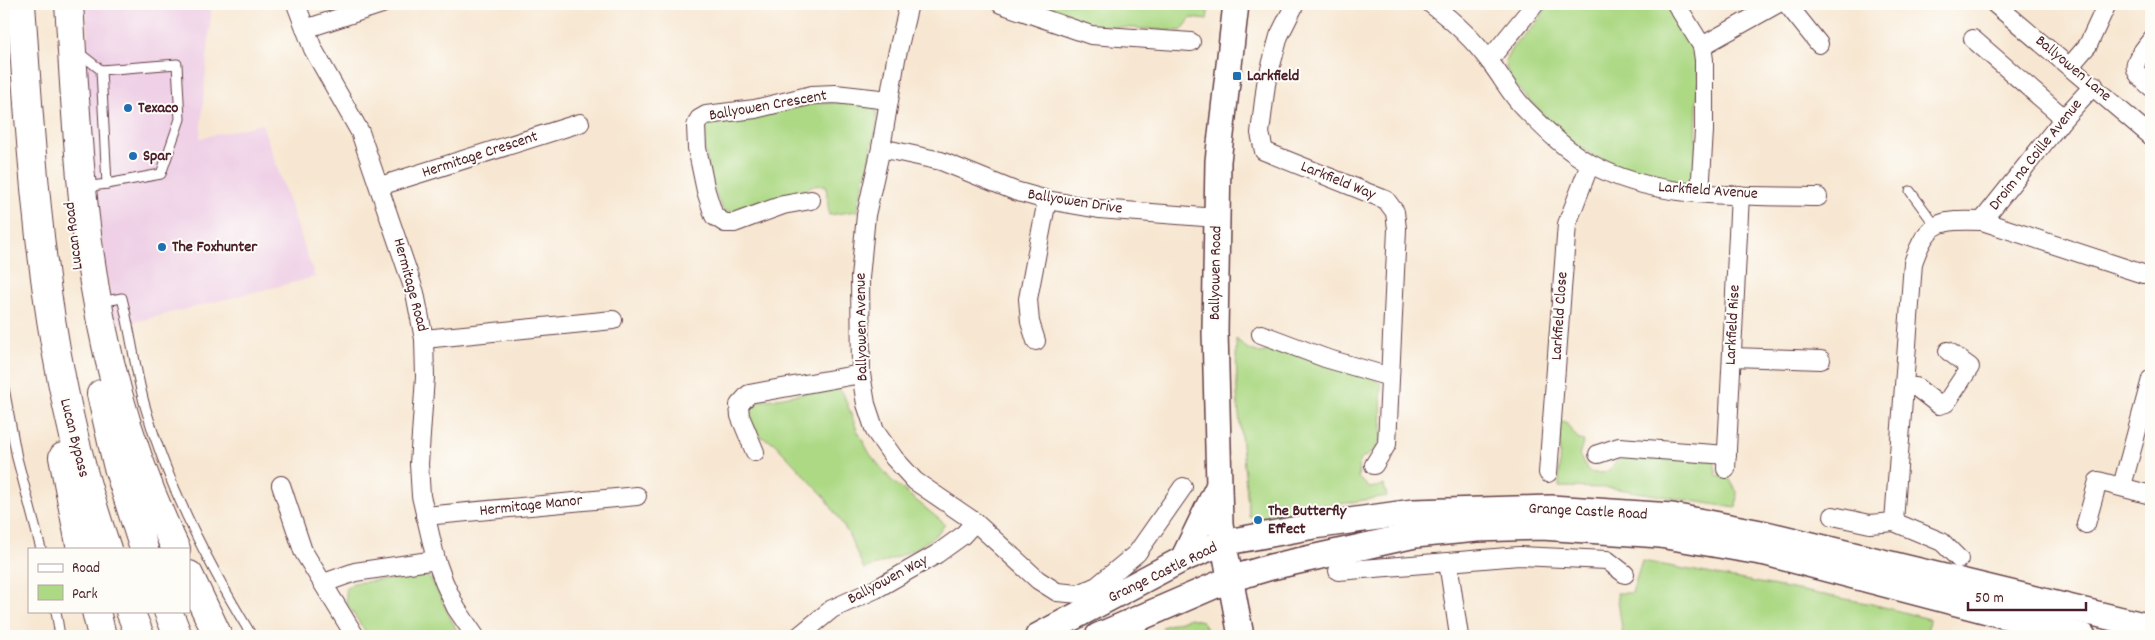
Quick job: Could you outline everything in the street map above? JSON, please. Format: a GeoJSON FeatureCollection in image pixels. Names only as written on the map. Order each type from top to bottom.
{"type":"FeatureCollection","features":[{"type":"Feature","properties":{"kind":"highway"},"geometry":{"type":"LineString","coordinates":[[21,4],[36,217],[50,325],[58,427],[80,548]]}},
{"type":"Feature","properties":{"kind":"highway","name":"Lucan Road"},"geometry":{"type":"LineString","coordinates":[[54,4],[63,139],[77,266],[86,323],[117,464]]}},
{"type":"Feature","properties":{"kind":"highway"},"geometry":{"type":"LineString","coordinates":[[69,4],[72,47],[94,185],[97,302],[110,359],[134,443],[176,548]]}},
{"type":"Feature","properties":{"kind":"highway","name":"Lucan Bypass"},"geometry":{"type":"LineString","coordinates":[[50,325],[70,425],[83,474],[107,548]]}},
{"type":"Feature","properties":{"kind":"highway"},"geometry":{"type":"LineString","coordinates":[[117,464],[144,548]]}},
{"type":"Feature","properties":{"kind":"highway"},"geometry":{"type":"LineString","coordinates":[[117,464],[140,494],[165,548]]}},
{"type":"Feature","properties":{"kind":"highway"},"geometry":{"type":"LineString","coordinates":[[190,577],[218,636]]}},
{"type":"Feature","properties":{"kind":"highway"},"geometry":{"type":"LineString","coordinates":[[190,600],[208,636]]}},
{"type":"Feature","properties":{"kind":"highway"},"geometry":{"type":"LineString","coordinates":[[96,612],[102,636]]}},
{"type":"Feature","properties":{"kind":"highway"},"geometry":{"type":"LineString","coordinates":[[130,612],[140,636]]}},
{"type":"Feature","properties":{"kind":"highway"},"geometry":{"type":"LineString","coordinates":[[168,612],[178,636]]}},
{"type":"Feature","properties":{"kind":"main road","name":"Ballyowen Road"},"geometry":{"type":"LineString","coordinates":[[1236,4],[1218,161],[1215,331],[1218,489],[1222,543],[1241,636]]}},
{"type":"Feature","properties":{"kind":"main road"},"geometry":{"type":"LineString","coordinates":[[1183,559],[1218,489]]}},
{"type":"Feature","properties":{"kind":"main road","name":"Grange Castle Road"},"geometry":{"type":"LineString","coordinates":[[1038,636],[1183,559],[1222,543],[1314,526],[1413,512],[1551,508],[1672,516],[1766,534],[2151,627]]}},
{"type":"Feature","properties":{"kind":"main road","name":"Grange Castle Road"},"geometry":{"type":"LineString","coordinates":[[1098,636],[1230,579],[1343,550],[1415,535],[1477,529],[1542,526],[1660,534],[1766,553],[2083,636]]}},
{"type":"Feature","properties":{"kind":"main road"},"geometry":{"type":"LineString","coordinates":[[1206,590],[1220,594],[1231,636]]}},
{"type":"Feature","properties":{"kind":"street","name":"Hermitage Road"},"geometry":{"type":"LineString","coordinates":[[296,4],[313,49],[360,132],[415,292],[424,340],[425,377],[419,464],[425,516],[436,560],[456,608],[475,636]]}},
{"type":"Feature","properties":{"kind":"street"},"geometry":{"type":"LineString","coordinates":[[305,29],[382,4]]}},
{"type":"Feature","properties":{"kind":"street","name":"Ballyowen Avenue"},"geometry":{"type":"LineString","coordinates":[[910,4],[866,215],[860,278],[861,374],[866,404],[875,430],[894,458],[916,481],[975,522],[1038,580],[1057,592],[1078,594],[1097,586],[1137,553],[1183,487]]}},
{"type":"Feature","properties":{"kind":"street"},"geometry":{"type":"LineString","coordinates":[[1001,4],[1048,22],[1091,34],[1191,42]]}},
{"type":"Feature","properties":{"kind":"street","name":"Larkfield Way"},"geometry":{"type":"LineString","coordinates":[[1294,4],[1279,36],[1266,84],[1260,134],[1264,151],[1386,200],[1395,212],[1396,238],[1387,444],[1374,465]]}},
{"type":"Feature","properties":{"kind":"street","name":"Larkfield Avenue"},"geometry":{"type":"LineString","coordinates":[[1431,4],[1448,17],[1489,60],[1523,107],[1563,144],[1590,164],[1646,187],[1700,193],[1818,197]]}},
{"type":"Feature","properties":{"kind":"street"},"geometry":{"type":"LineString","coordinates":[[1489,60],[1535,4]]}},
{"type":"Feature","properties":{"kind":"street"},"geometry":{"type":"LineString","coordinates":[[1676,4],[1702,46],[1704,60],[1704,131],[1700,193]]}},
{"type":"Feature","properties":{"kind":"street"},"geometry":{"type":"LineString","coordinates":[[1702,46],[1777,4]]}},
{"type":"Feature","properties":{"kind":"street"},"geometry":{"type":"LineString","coordinates":[[1787,4],[1819,44]]}},
{"type":"Feature","properties":{"kind":"street","name":"Ballyowen Lane"},"geometry":{"type":"LineString","coordinates":[[1995,4],[2151,136]]}},
{"type":"Feature","properties":{"kind":"street"},"geometry":{"type":"LineString","coordinates":[[2070,66],[2088,45],[2107,4]]}},
{"type":"Feature","properties":{"kind":"street"},"geometry":{"type":"LineString","coordinates":[[1973,39],[2064,118]]}},
{"type":"Feature","properties":{"kind":"street"},"geometry":{"type":"LineString","coordinates":[[2151,40],[2136,60],[2134,67],[2137,75],[2151,87]]}},
{"type":"Feature","properties":{"kind":"street","name":"Droim na Coille Avenue"},"geometry":{"type":"LineString","coordinates":[[1935,225],[1954,220],[1982,221],[2064,118],[2094,86]]}},
{"type":"Feature","properties":{"kind":"street","name":"Ballyowen Crescent"},"geometry":{"type":"LineString","coordinates":[[811,200],[783,206],[734,223],[725,223],[714,216],[697,148],[696,126],[699,119],[706,115],[755,109],[812,94],[835,94],[889,100]]}},
{"type":"Feature","properties":{"kind":"street","name":"Hermitage Crescent"},"geometry":{"type":"LineString","coordinates":[[380,186],[580,123]]}},
{"type":"Feature","properties":{"kind":"street","name":"Ballyowen Drive"},"geometry":{"type":"LineString","coordinates":[[881,148],[941,161],[1015,191],[1047,200],[1099,209],[1216,218]]}},
{"type":"Feature","properties":{"kind":"street","name":"Larkfield Close"},"geometry":{"type":"LineString","coordinates":[[1548,473],[1566,228],[1590,164]]}},
{"type":"Feature","properties":{"kind":"street","name":"Larkfield Rise"},"geometry":{"type":"LineString","coordinates":[[1598,454],[1620,447],[1727,462],[1740,195]]}},
{"type":"Feature","properties":{"kind":"street"},"geometry":{"type":"LineString","coordinates":[[1036,341],[1030,322],[1028,299],[1047,200]]}},
{"type":"Feature","properties":{"kind":"street"},"geometry":{"type":"LineString","coordinates":[[1982,221],[2143,274]]}},
{"type":"Feature","properties":{"kind":"street"},"geometry":{"type":"LineString","coordinates":[[1894,522],[1913,264],[1925,236],[1935,225]]}},
{"type":"Feature","properties":{"kind":"street"},"geometry":{"type":"LineString","coordinates":[[424,340],[613,320]]}},
{"type":"Feature","properties":{"kind":"street"},"geometry":{"type":"LineString","coordinates":[[1261,334],[1325,358],[1390,377]]}},
{"type":"Feature","properties":{"kind":"street"},"geometry":{"type":"LineString","coordinates":[[1905,387],[1916,387],[1939,405],[1946,403],[1970,367],[1948,350]]}},
{"type":"Feature","properties":{"kind":"street"},"geometry":{"type":"LineString","coordinates":[[1732,357],[1816,360]]}},
{"type":"Feature","properties":{"kind":"street"},"geometry":{"type":"LineString","coordinates":[[755,452],[740,416],[740,405],[749,394],[861,374]]}},
{"type":"Feature","properties":{"kind":"street"},"geometry":{"type":"LineString","coordinates":[[2122,486],[2151,378]]}},
{"type":"Feature","properties":{"kind":"street"},"geometry":{"type":"LineString","coordinates":[[2086,524],[2098,482],[2122,486],[2151,495]]}},
{"type":"Feature","properties":{"kind":"street"},"geometry":{"type":"LineString","coordinates":[[282,485],[304,551],[355,636]]}},
{"type":"Feature","properties":{"kind":"street","name":"Hermitage Manor"},"geometry":{"type":"LineString","coordinates":[[425,516],[637,496]]}},
{"type":"Feature","properties":{"kind":"street"},"geometry":{"type":"LineString","coordinates":[[1833,516],[1870,524],[1894,522],[1942,542],[1958,559]]}},
{"type":"Feature","properties":{"kind":"street","name":"Ballyowen Way"},"geometry":{"type":"LineString","coordinates":[[799,636],[832,610],[876,589],[926,561],[962,536],[975,522]]}},
{"type":"Feature","properties":{"kind":"street"},"geometry":{"type":"LineString","coordinates":[[1338,571],[1519,556],[1607,560],[1625,574]]}},
{"type":"Feature","properties":{"kind":"street"},"geometry":{"type":"LineString","coordinates":[[324,583],[355,572],[436,560]]}},
{"type":"Feature","properties":{"kind":"street"},"geometry":{"type":"LineString","coordinates":[[1448,562],[1459,636]]}},
{"type":"Feature","properties":{"kind":"lane"},"geometry":{"type":"LineString","coordinates":[[72,47],[102,70],[177,64],[180,119],[161,174],[94,185],[102,70]]}},
{"type":"Feature","properties":{"kind":"lane"},"geometry":{"type":"LineString","coordinates":[[1910,191],[1935,225]]}},
{"type":"Feature","properties":{"kind":"lane"},"geometry":{"type":"LineString","coordinates":[[97,302],[122,298],[145,406],[169,475],[219,583],[252,636]]}},
{"type":"Feature","properties":{"kind":"lane"},"geometry":{"type":"LineString","coordinates":[[4,388],[17,458],[41,548]]}},
{"type":"Feature","properties":{"kind":"lane"},"geometry":{"type":"LineString","coordinates":[[56,612],[60,636]]}},
{"type":"Feature","properties":{"kind":"shaded area"},"geometry":{"type":"Polygon","coordinates":[[[85,4],[210,4],[211,14],[200,138],[262,124],[315,277],[122,325],[117,318],[114,318],[97,215],[85,74],[88,31],[85,4]]]}},
{"type":"Feature","properties":{"kind":"green space"},"geometry":{"type":"Polygon","coordinates":[[[1022,4],[1209,4],[1207,20],[1191,18],[1181,31],[1098,26],[1022,4]]]}},
{"type":"Feature","properties":{"kind":"green space"},"geometry":{"type":"Polygon","coordinates":[[[1549,4],[1667,4],[1693,45],[1698,73],[1695,179],[1688,184],[1662,182],[1606,164],[1567,139],[1514,84],[1507,71],[1505,61],[1512,48],[1537,22],[1549,4]]]}},
{"type":"Feature","properties":{"kind":"green space"},"geometry":{"type":"Polygon","coordinates":[[[864,102],[877,111],[876,129],[857,211],[829,215],[826,185],[810,186],[802,195],[738,214],[723,210],[711,179],[705,154],[704,142],[707,122],[758,116],[819,103],[864,102]]]}},
{"type":"Feature","properties":{"kind":"green space"},"geometry":{"type":"Polygon","coordinates":[[[1236,339],[1248,349],[1260,353],[1277,349],[1372,378],[1381,384],[1382,435],[1375,450],[1360,460],[1358,478],[1370,488],[1384,485],[1387,496],[1283,514],[1266,520],[1249,516],[1237,394],[1236,339]]]}},
{"type":"Feature","properties":{"kind":"green space"},"geometry":{"type":"Polygon","coordinates":[[[837,387],[843,393],[857,430],[870,454],[891,480],[945,524],[939,532],[920,546],[885,562],[864,569],[848,533],[824,496],[773,442],[761,437],[750,421],[748,412],[757,402],[837,387]]]}},
{"type":"Feature","properties":{"kind":"green space"},"geometry":{"type":"Polygon","coordinates":[[[1560,422],[1566,423],[1579,440],[1584,441],[1579,455],[1589,472],[1602,473],[1610,469],[1624,454],[1714,461],[1717,476],[1729,478],[1737,492],[1736,508],[1612,488],[1559,487],[1560,422]]]}},
{"type":"Feature","properties":{"kind":"green space"},"geometry":{"type":"Polygon","coordinates":[[[1642,561],[1872,604],[1929,619],[1927,636],[1790,636],[1776,632],[1745,636],[1623,636],[1617,593],[1632,593],[1642,561]]]}},
{"type":"Feature","properties":{"kind":"green space"},"geometry":{"type":"Polygon","coordinates":[[[426,576],[433,582],[457,631],[462,636],[368,636],[346,602],[346,589],[353,583],[426,576]]]}},
{"type":"Feature","properties":{"kind":"green space"},"geometry":{"type":"Polygon","coordinates":[[[1190,618],[1202,621],[1211,636],[1160,636],[1166,631],[1162,627],[1190,618]]]}},
{"type":"Feature","properties":{"kind":"place","name":"Larkfield"},"geometry":{"type":"Point","coordinates":[1237,76]}},
{"type":"Feature","properties":{"kind":"place","name":"Texaco"},"geometry":{"type":"Point","coordinates":[128,108]}},
{"type":"Feature","properties":{"kind":"place","name":"Spar"},"geometry":{"type":"Point","coordinates":[133,156]}},
{"type":"Feature","properties":{"kind":"place","name":"The Foxhunter"},"geometry":{"type":"Point","coordinates":[162,247]}},
{"type":"Feature","properties":{"kind":"place","name":"The Butterfly Effect"},"geometry":{"type":"Point","coordinates":[1258,520]}}]}
